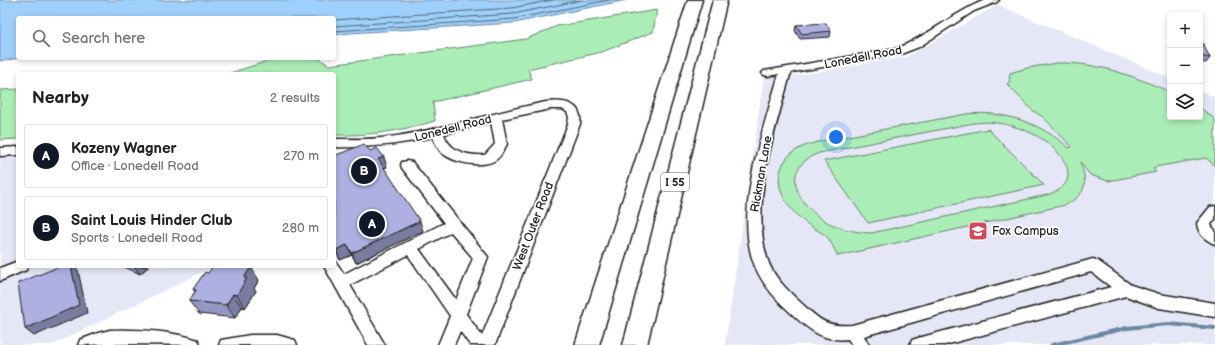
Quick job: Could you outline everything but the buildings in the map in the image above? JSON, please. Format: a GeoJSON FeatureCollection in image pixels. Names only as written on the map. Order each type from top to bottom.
{"type":"FeatureCollection","features":[{"type":"Feature","properties":{"kind":"highway"},"geometry":{"type":"LineString","coordinates":[[587,345],[695,0]]}},
{"type":"Feature","properties":{"kind":"highway","name":"I 55"},"geometry":{"type":"LineString","coordinates":[[635,345],[718,9]]}},
{"type":"Feature","properties":{"kind":"street","name":"Lonedell Road"},"geometry":{"type":"LineString","coordinates":[[768,73],[878,56],[904,50],[915,45],[971,9],[994,0]]}},
{"type":"Feature","properties":{"kind":"street","name":"Rickman Lane"},"geometry":{"type":"LineString","coordinates":[[789,70],[785,74],[768,135],[759,177],[753,220],[755,241],[763,267],[770,280],[793,306],[822,330],[836,334],[852,332],[1092,265],[1126,290]]}},
{"type":"Feature","properties":{"kind":"street","name":"Lonedell Road"},"geometry":{"type":"LineString","coordinates":[[336,143],[379,144],[404,140],[546,106],[556,105],[570,108]]}},
{"type":"Feature","properties":{"kind":"street","name":"West Outer Road"},"geometry":{"type":"LineString","coordinates":[[487,345],[574,124],[576,115],[570,108]]}},
{"type":"Feature","properties":{"kind":"street"},"geometry":{"type":"LineString","coordinates":[[437,132],[441,143],[448,151],[476,160],[488,158],[495,154],[501,144],[496,117]]}},
{"type":"Feature","properties":{"kind":"street"},"geometry":{"type":"LineString","coordinates":[[0,152],[16,151]]}},
{"type":"Feature","properties":{"kind":"street"},"geometry":{"type":"LineString","coordinates":[[407,165],[453,225],[481,257],[446,345]]}},
{"type":"Feature","properties":{"kind":"street"},"geometry":{"type":"LineString","coordinates":[[1215,211],[1204,223],[1205,230],[1215,238]]}},
{"type":"Feature","properties":{"kind":"street"},"geometry":{"type":"LineString","coordinates":[[341,283],[453,225]]}},
{"type":"Feature","properties":{"kind":"street"},"geometry":{"type":"LineString","coordinates":[[410,247],[479,345]]}},
{"type":"Feature","properties":{"kind":"street"},"geometry":{"type":"LineString","coordinates":[[0,275],[16,268]]}},
{"type":"Feature","properties":{"kind":"street"},"geometry":{"type":"LineString","coordinates":[[332,268],[377,345]]}},
{"type":"Feature","properties":{"kind":"street"},"geometry":{"type":"LineString","coordinates":[[918,345],[1126,290],[1159,301],[1215,310]]}},
{"type":"Feature","properties":{"kind":"street"},"geometry":{"type":"LineString","coordinates":[[852,332],[861,345]]}},
{"type":"Feature","properties":{"kind":"street"},"geometry":{"type":"LineString","coordinates":[[86,345],[106,338],[119,337],[149,339],[192,345]]}},
{"type":"Feature","properties":{"kind":"street"},"geometry":{"type":"LineString","coordinates":[[227,345],[286,343],[289,345]]}},
{"type":"Feature","properties":{"kind":"shaded area","name":"Fox Campus"},"geometry":{"type":"Polygon","coordinates":[[[998,5],[1167,77],[1167,120],[1203,120],[1203,92],[1215,97],[1215,345],[725,345],[764,76],[798,75],[906,57],[998,5]]]}},
{"type":"Feature","properties":{"kind":"shaded area"},"geometry":{"type":"Polygon","coordinates":[[[16,156],[16,268],[211,268],[52,345],[0,345],[0,157],[16,156]]]}},
{"type":"Feature","properties":{"kind":"green space"},"geometry":{"type":"Polygon","coordinates":[[[657,10],[653,32],[602,52],[528,69],[532,79],[433,102],[435,121],[410,128],[385,132],[360,135],[336,135],[336,72],[233,72],[271,60],[321,60],[329,65],[526,39],[557,26],[657,10]]]}},
{"type":"Feature","properties":{"kind":"green space"},"geometry":{"type":"Polygon","coordinates":[[[1057,63],[1072,63],[1115,71],[1167,91],[1167,120],[1203,120],[1203,110],[1215,119],[1215,166],[1206,158],[1155,167],[1153,169],[1156,172],[1108,181],[1090,175],[1080,162],[1083,169],[1085,182],[1084,187],[1078,197],[1065,205],[838,256],[827,237],[805,222],[786,202],[782,194],[779,178],[784,163],[797,149],[822,141],[966,114],[980,113],[1007,116],[1021,120],[1034,125],[1058,139],[1069,148],[1072,147],[1043,117],[1032,110],[1007,84],[1010,80],[1010,73],[1027,68],[1057,63]],[[988,122],[974,123],[819,153],[806,160],[798,169],[796,179],[797,189],[809,208],[829,223],[850,230],[871,233],[1047,195],[1059,190],[1066,183],[1068,175],[1062,158],[1055,149],[1037,136],[1007,125],[988,122]]]}},
{"type":"Feature","properties":{"kind":"green space"},"geometry":{"type":"Polygon","coordinates":[[[16,89],[16,139],[0,140],[0,90],[16,89]]]}},
{"type":"Feature","properties":{"kind":"green space"},"geometry":{"type":"Polygon","coordinates":[[[988,129],[1044,185],[868,223],[824,161],[988,129]]]}},
{"type":"Feature","properties":{"kind":"water"},"geometry":{"type":"Polygon","coordinates":[[[0,0],[627,0],[514,23],[336,35],[336,16],[16,16],[16,59],[0,61],[0,0]]]}},
{"type":"Feature","properties":{"kind":"waterway"},"geometry":{"type":"LineString","coordinates":[[1052,345],[1127,328],[1168,324],[1215,328]]}},
{"type":"Feature","properties":{"kind":"place","name":"Saint Louis Hinder Club"},"geometry":{"type":"Point","coordinates":[364,171]}},
{"type":"Feature","properties":{"kind":"place","name":"Kozeny Wagner"},"geometry":{"type":"Point","coordinates":[372,224]}},
{"type":"Feature","properties":{"kind":"place","name":"Fox Campus"},"geometry":{"type":"Point","coordinates":[978,231]}}]}
